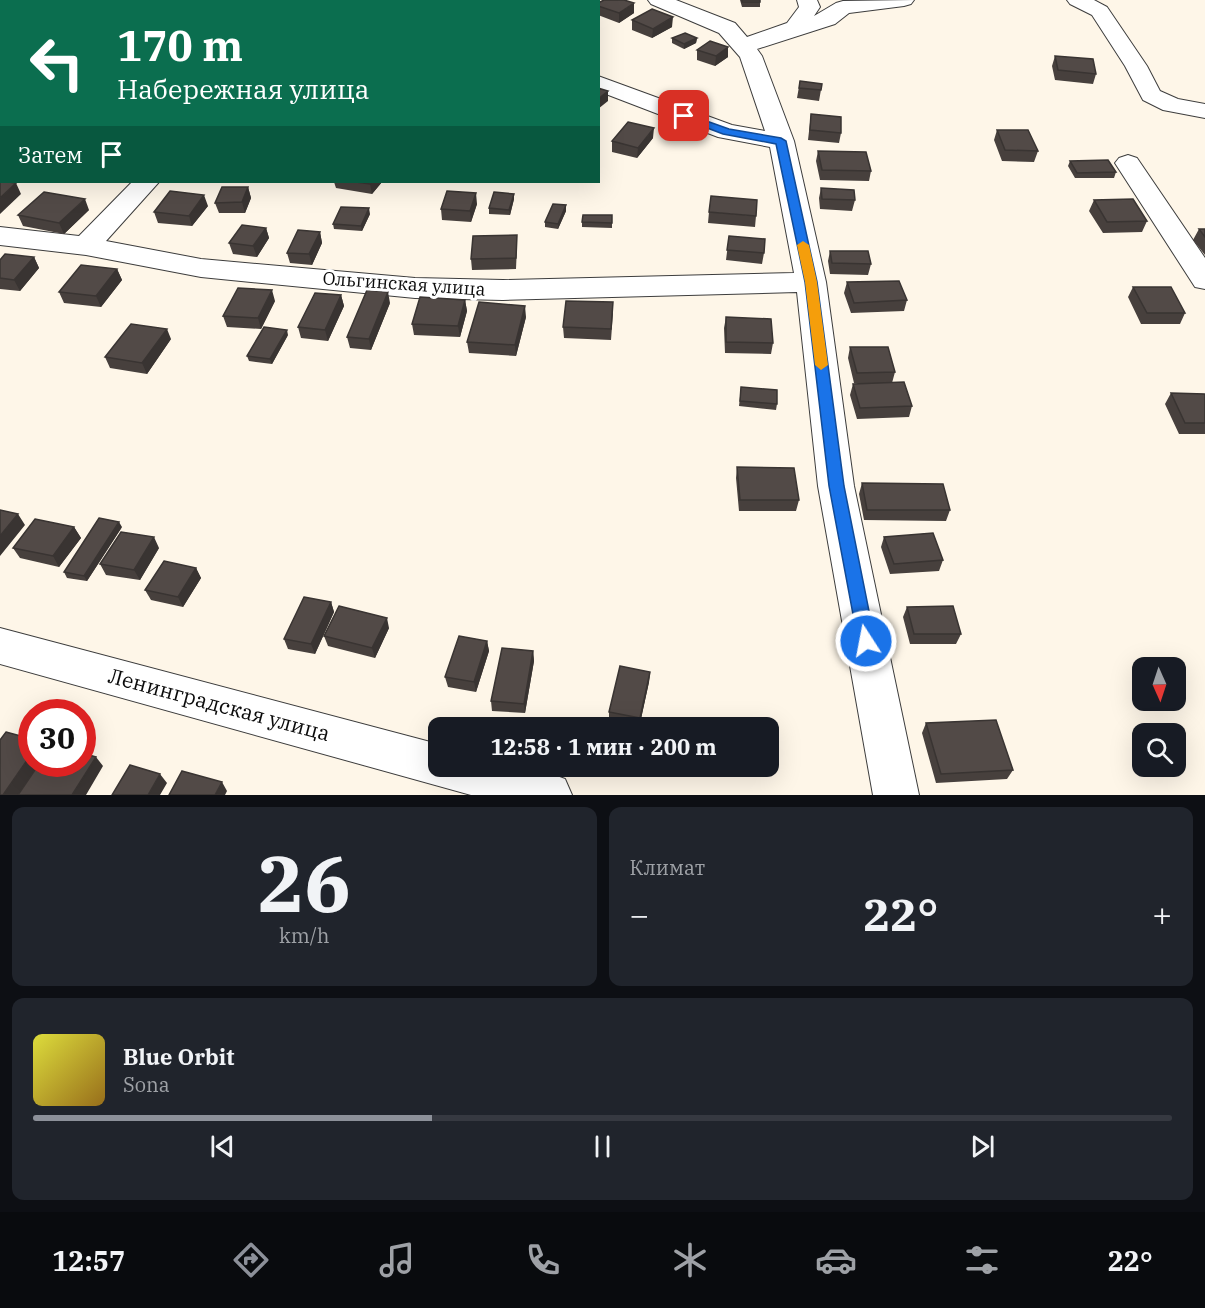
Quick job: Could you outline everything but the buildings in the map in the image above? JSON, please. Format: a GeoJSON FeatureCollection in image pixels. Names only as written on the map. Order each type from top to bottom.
{"type":"FeatureCollection","features":[{"type":"Feature","properties":{"kind":"street"},"geometry":{"type":"LineString","coordinates":[[658,0],[727,28],[743,46],[751,56],[781,141],[811,282],[836,486],[896,795]]}},
{"type":"Feature","properties":{"kind":"street"},"geometry":{"type":"LineString","coordinates":[[795,28],[810,7],[807,0]]}},
{"type":"Feature","properties":{"kind":"street"},"geometry":{"type":"LineString","coordinates":[[743,46],[827,19],[843,7],[904,0]]}},
{"type":"Feature","properties":{"kind":"street"},"geometry":{"type":"LineString","coordinates":[[1080,0],[1100,11],[1136,66],[1151,95],[1171,105],[1205,111]]}},
{"type":"Feature","properties":{"kind":"street"},"geometry":{"type":"LineString","coordinates":[[600,84],[727,132],[781,141]]}},
{"type":"Feature","properties":{"kind":"street"},"geometry":{"type":"LineString","coordinates":[[1128,164],[1205,280]]}},
{"type":"Feature","properties":{"kind":"street"},"geometry":{"type":"LineString","coordinates":[[86,246],[145,183]]}},
{"type":"Feature","properties":{"kind":"street","name":"Ольгинская улица"},"geometry":{"type":"LineString","coordinates":[[0,236],[86,246],[201,268],[416,288],[503,290],[811,282]]}},
{"type":"Feature","properties":{"kind":"street","name":"Ленинградская улица"},"geometry":{"type":"LineString","coordinates":[[0,646],[428,762]]}},
{"type":"Feature","properties":{"kind":"street"},"geometry":{"type":"LineString","coordinates":[[484,777],[549,795]]}},
{"type":"Feature","properties":{"kind":"slow traffic"},"geometry":{"type":"LineString","coordinates":[[803,245],[811,282],[821,365]]}},
{"type":"Feature","properties":{"kind":"route"},"geometry":{"type":"LineString","coordinates":[[684,116],[727,132],[781,141],[811,282],[836,486],[866,641]]}}]}
